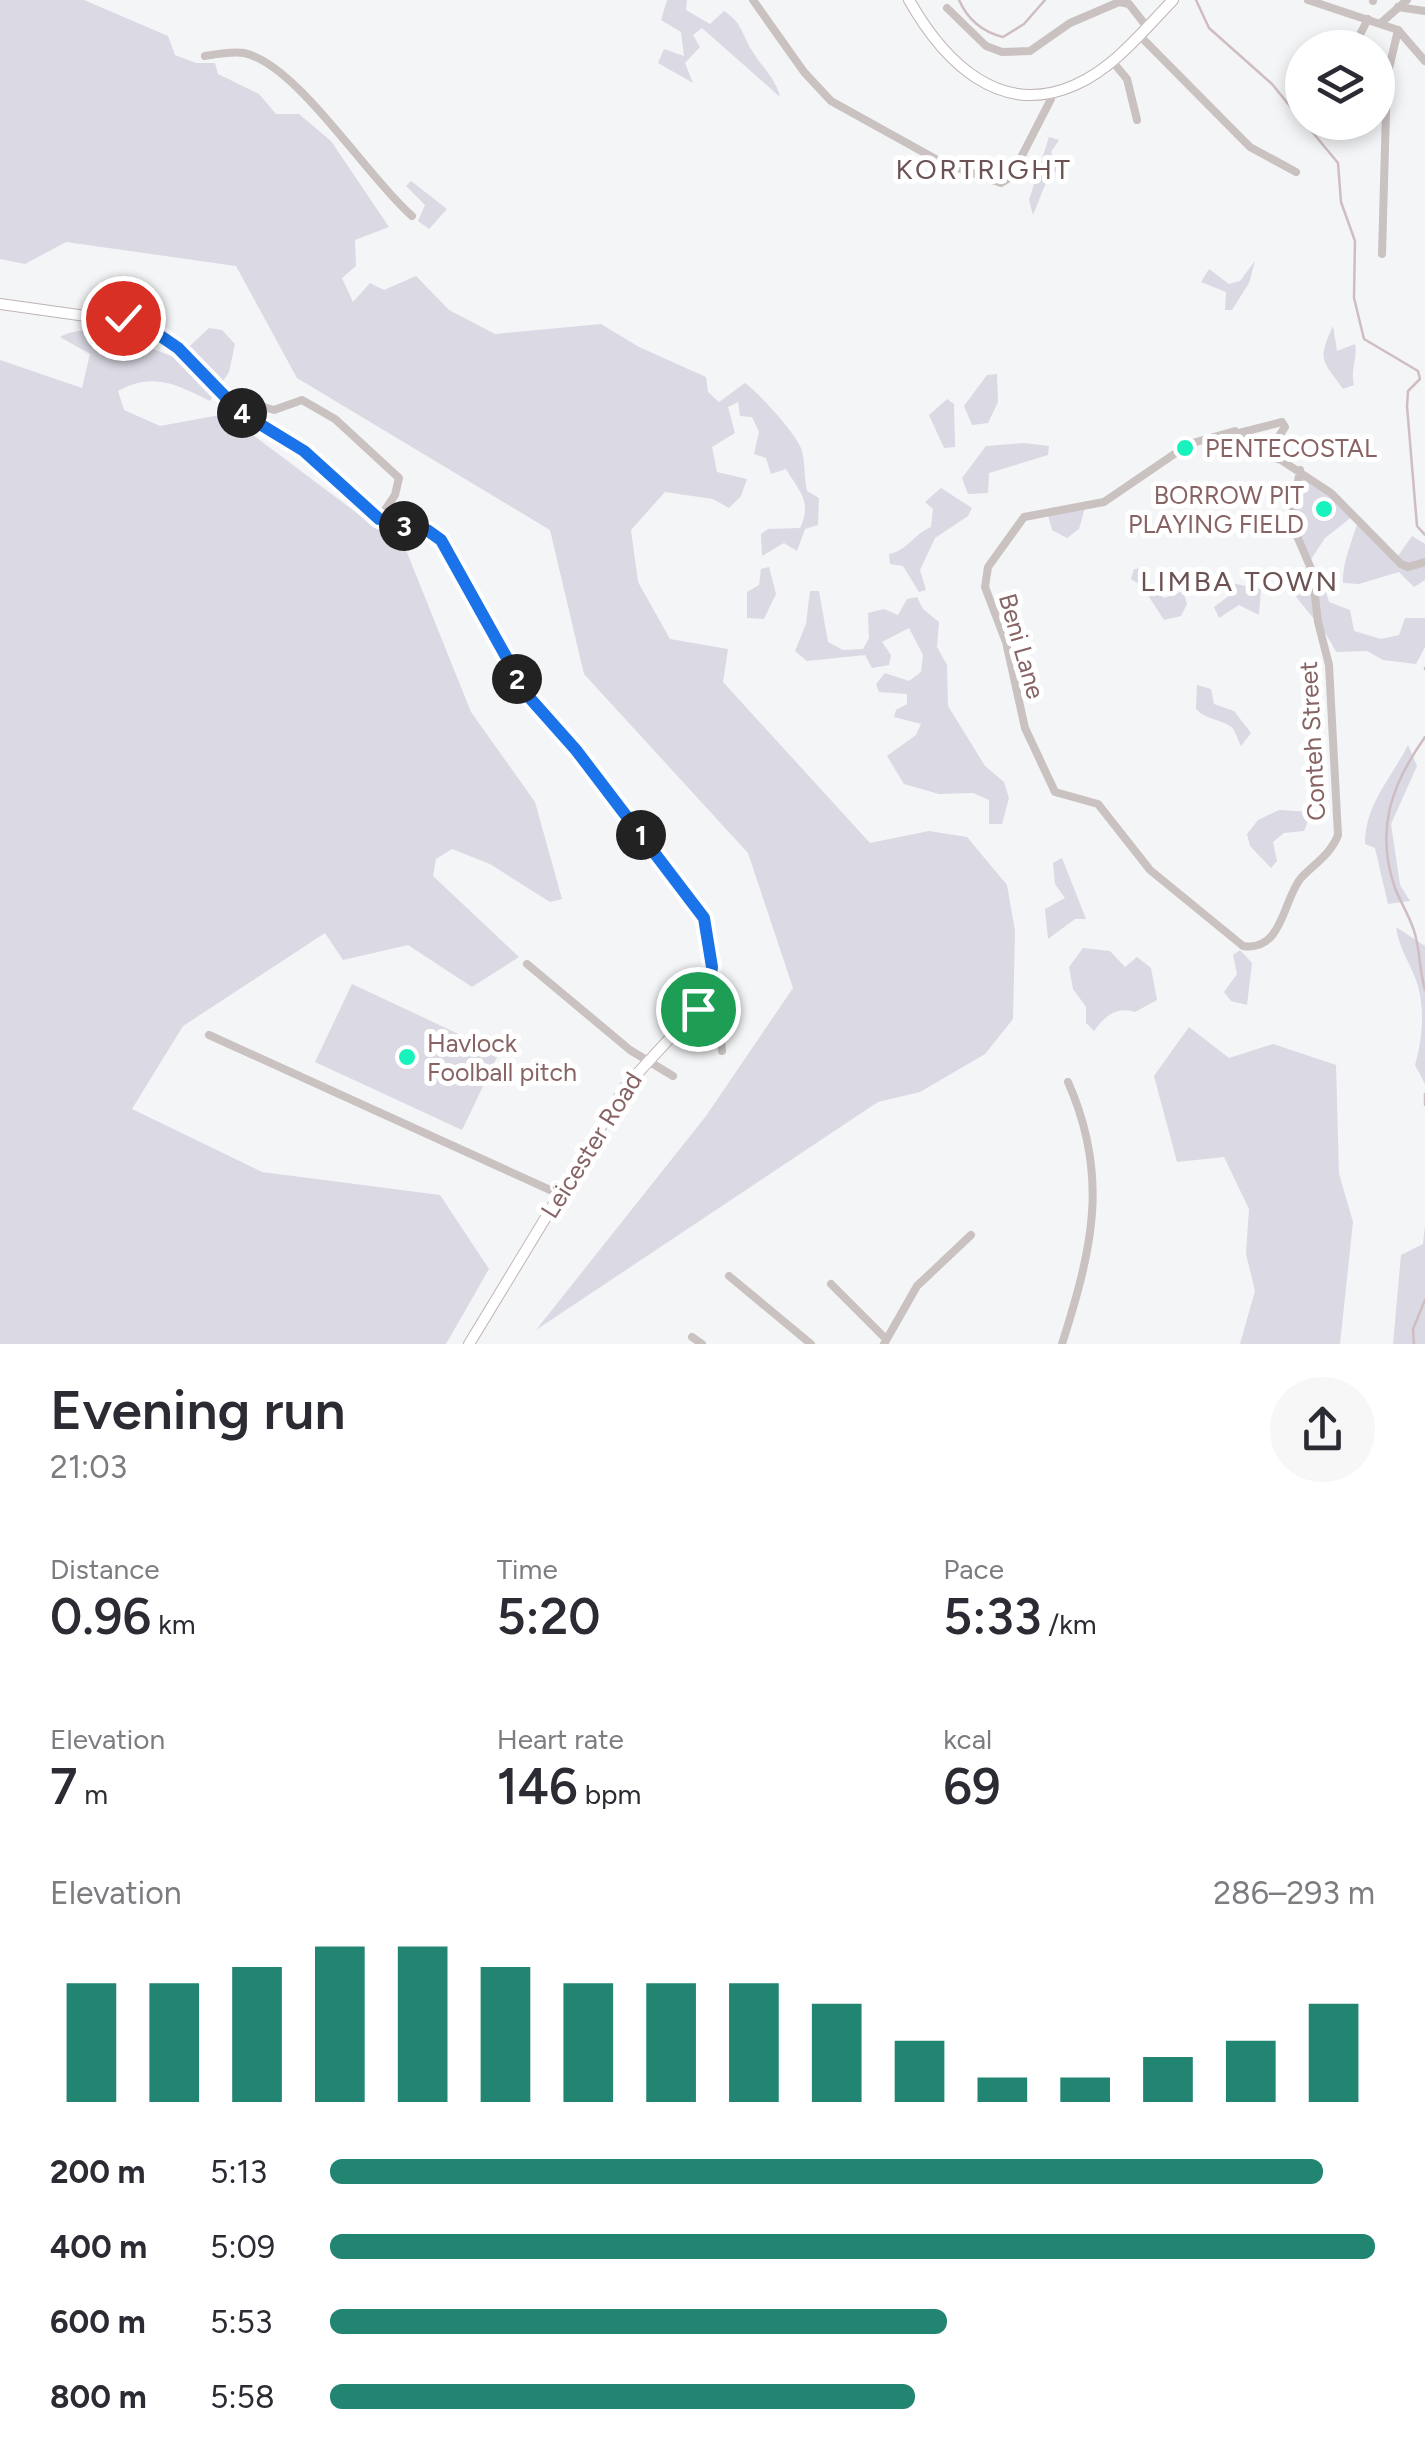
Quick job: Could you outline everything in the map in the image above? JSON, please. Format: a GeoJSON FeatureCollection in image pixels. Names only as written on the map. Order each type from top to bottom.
{"type":"FeatureCollection","features":[{"type":"Feature","properties":{"kind":"street"},"geometry":{"type":"LineString","coordinates":[[753,0],[804,72],[832,101],[940,162],[994,181],[1011,176],[1051,99],[1048,92]]}},
{"type":"Feature","properties":{"kind":"street"},"geometry":{"type":"LineString","coordinates":[[909,0],[937,45],[969,76],[1011,93],[1048,92],[1076,85],[1112,61],[1174,0]]}},
{"type":"Feature","properties":{"kind":"street"},"geometry":{"type":"LineString","coordinates":[[1308,0],[1398,30],[1425,60]]}},
{"type":"Feature","properties":{"kind":"street"},"geometry":{"type":"LineString","coordinates":[[1382,22],[1407,0]]}},
{"type":"Feature","properties":{"kind":"street"},"geometry":{"type":"LineString","coordinates":[[946,8],[962,27],[1002,52],[1030,51],[1070,23],[1119,2],[1129,4],[1143,31],[1250,147],[1296,172]]}},
{"type":"Feature","properties":{"kind":"street"},"geometry":{"type":"LineString","coordinates":[[1398,6],[1425,11]]}},
{"type":"Feature","properties":{"kind":"street"},"geometry":{"type":"LineString","coordinates":[[1363,30],[1368,19]]}},
{"type":"Feature","properties":{"kind":"street"},"geometry":{"type":"LineString","coordinates":[[1382,254],[1387,77],[1398,30]]}},
{"type":"Feature","properties":{"kind":"street"},"geometry":{"type":"LineString","coordinates":[[205,56],[242,52],[270,63],[295,85],[366,170],[412,216]]}},
{"type":"Feature","properties":{"kind":"street"},"geometry":{"type":"LineString","coordinates":[[1112,61],[1127,79],[1137,120]]}},
{"type":"Feature","properties":{"kind":"street"},"geometry":{"type":"LineString","coordinates":[[0,304],[143,324],[178,348],[246,416],[304,451],[379,519],[427,530],[441,540],[528,696],[567,738],[701,913],[709,928],[712,959],[704,1001],[719,1019],[722,1051]]}},
{"type":"Feature","properties":{"kind":"street"},"geometry":{"type":"LineString","coordinates":[[246,416],[257,404],[274,410],[302,400],[335,420],[399,478],[379,519]]}},
{"type":"Feature","properties":{"kind":"street"},"geometry":{"type":"LineString","coordinates":[[1266,456],[1285,427],[1282,422],[1239,434],[1252,451],[1300,470],[1331,493],[1400,564],[1408,567],[1425,562]]}},
{"type":"Feature","properties":{"kind":"street","name":"Beni Lane"},"geometry":{"type":"LineString","coordinates":[[1052,787],[1018,706],[1006,642],[986,594],[988,568],[1031,514],[1108,500],[1189,444],[1224,432],[1239,434]]}},
{"type":"Feature","properties":{"kind":"street","name":"Conteh Street"},"geometry":{"type":"LineString","coordinates":[[1052,787],[1062,797],[1102,807],[1150,870],[1243,946],[1260,945],[1272,934],[1284,917],[1298,881],[1324,857],[1338,835],[1330,665],[1318,622],[1312,571],[1291,522],[1300,470]]}},
{"type":"Feature","properties":{"kind":"street"},"geometry":{"type":"LineString","coordinates":[[527,964],[645,1060],[673,1076]]}},
{"type":"Feature","properties":{"kind":"street","name":"Leicester Road"},"geometry":{"type":"LineString","coordinates":[[470,1344],[645,1060],[704,1001]]}},
{"type":"Feature","properties":{"kind":"street"},"geometry":{"type":"LineString","coordinates":[[209,1035],[559,1194]]}},
{"type":"Feature","properties":{"kind":"street"},"geometry":{"type":"LineString","coordinates":[[1062,1344],[1087,1261],[1094,1186],[1088,1131],[1068,1082]]}},
{"type":"Feature","properties":{"kind":"street"},"geometry":{"type":"LineString","coordinates":[[831,1284],[885,1341],[917,1286],[971,1235]]}},
{"type":"Feature","properties":{"kind":"street"},"geometry":{"type":"LineString","coordinates":[[729,1276],[811,1344]]}},
{"type":"Feature","properties":{"kind":"street"},"geometry":{"type":"LineString","coordinates":[[692,1337],[702,1344]]}},
{"type":"Feature","properties":{"kind":"shaded area"},"geometry":{"type":"Polygon","coordinates":[[[0,0],[84,0],[168,36],[175,55],[196,63],[215,63],[218,74],[259,94],[276,114],[299,114],[331,141],[389,227],[355,240],[356,266],[342,278],[353,302],[370,283],[384,290],[416,276],[449,310],[495,334],[601,324],[639,347],[706,377],[708,392],[719,402],[745,383],[768,405],[802,451],[807,491],[819,498],[818,525],[805,529],[797,551],[784,543],[762,556],[761,534],[768,529],[800,528],[804,503],[786,469],[771,474],[766,458],[754,454],[759,432],[752,417],[740,416],[738,402],[728,407],[735,433],[712,447],[717,472],[747,479],[741,496],[729,508],[713,499],[665,492],[631,530],[638,582],[670,639],[728,649],[723,682],[870,843],[929,831],[967,837],[1007,885],[1015,931],[1013,1019],[985,1054],[920,1092],[878,1102],[536,1330],[706,1116],[793,988],[748,853],[584,674],[550,530],[297,378],[236,266],[66,242],[25,264],[0,259],[0,0]]]}},
{"type":"Feature","properties":{"kind":"shaded area"},"geometry":{"type":"Polygon","coordinates":[[[667,0],[687,0],[686,10],[710,24],[724,11],[730,15],[780,97],[702,28],[693,35],[700,47],[685,63],[693,83],[658,63],[664,49],[684,56],[681,32],[661,20],[667,0]]]}},
{"type":"Feature","properties":{"kind":"shaded area"},"geometry":{"type":"Polygon","coordinates":[[[1049,137],[1059,140],[1051,152],[1057,170],[1045,185],[1033,215],[1029,200],[1049,137]]]}},
{"type":"Feature","properties":{"kind":"shaded area"},"geometry":{"type":"Polygon","coordinates":[[[411,181],[447,209],[429,229],[418,221],[425,205],[406,186],[411,181]]]}},
{"type":"Feature","properties":{"kind":"shaded area"},"geometry":{"type":"Polygon","coordinates":[[[1255,261],[1249,283],[1232,310],[1225,310],[1226,292],[1201,282],[1209,269],[1229,284],[1240,281],[1255,261]]]}},
{"type":"Feature","properties":{"kind":"shaded area"},"geometry":{"type":"Polygon","coordinates":[[[1333,326],[1337,351],[1355,344],[1354,385],[1343,389],[1324,359],[1333,326]]]}},
{"type":"Feature","properties":{"kind":"shaded area"},"geometry":{"type":"Polygon","coordinates":[[[209,328],[222,330],[235,344],[229,372],[210,401],[175,385],[143,382],[118,391],[124,410],[160,426],[225,414],[406,550],[471,712],[535,802],[562,899],[550,902],[490,864],[452,849],[436,859],[433,876],[519,957],[472,987],[408,945],[343,960],[325,933],[183,1026],[132,1109],[262,1172],[440,1195],[489,1269],[446,1344],[0,1344],[0,360],[82,388],[90,354],[60,337],[73,332],[103,332],[177,358],[209,328]]]}},
{"type":"Feature","properties":{"kind":"shaded area"},"geometry":{"type":"Polygon","coordinates":[[[997,374],[998,402],[988,423],[972,425],[964,406],[987,375],[997,374]]]}},
{"type":"Feature","properties":{"kind":"shaded area"},"geometry":{"type":"Polygon","coordinates":[[[947,399],[954,404],[955,447],[944,448],[929,415],[947,399]]]}},
{"type":"Feature","properties":{"kind":"shaded area"},"geometry":{"type":"Polygon","coordinates":[[[986,446],[1049,446],[1048,455],[989,473],[988,493],[968,494],[962,478],[986,446]]]}},
{"type":"Feature","properties":{"kind":"shaded area"},"geometry":{"type":"Polygon","coordinates":[[[1300,470],[1353,516],[1325,538],[1308,564],[1294,518],[1300,470]]]}},
{"type":"Feature","properties":{"kind":"shaded area"},"geometry":{"type":"Polygon","coordinates":[[[941,488],[972,508],[968,516],[935,538],[920,570],[926,590],[919,592],[903,566],[890,564],[889,554],[901,550],[931,527],[933,509],[925,502],[941,488]]]}},
{"type":"Feature","properties":{"kind":"shaded area"},"geometry":{"type":"Polygon","coordinates":[[[1086,504],[1079,529],[1067,538],[1052,530],[1047,512],[1086,504]]]}},
{"type":"Feature","properties":{"kind":"shaded area"},"geometry":{"type":"Polygon","coordinates":[[[1358,522],[1396,559],[1412,536],[1425,544],[1425,580],[1414,587],[1399,572],[1359,584],[1343,583],[1358,522]]]}},
{"type":"Feature","properties":{"kind":"shaded area"},"geometry":{"type":"Polygon","coordinates":[[[769,567],[776,594],[764,619],[747,618],[747,592],[759,585],[761,569],[769,567]]]}},
{"type":"Feature","properties":{"kind":"shaded area"},"geometry":{"type":"Polygon","coordinates":[[[1144,568],[1152,587],[1164,598],[1183,591],[1187,604],[1181,616],[1164,620],[1142,586],[1131,579],[1134,569],[1144,568]]]}},
{"type":"Feature","properties":{"kind":"shaded area"},"geometry":{"type":"Polygon","coordinates":[[[1300,580],[1326,592],[1329,602],[1350,610],[1354,631],[1381,639],[1399,635],[1405,618],[1425,618],[1425,647],[1416,664],[1383,660],[1367,651],[1336,652],[1293,592],[1300,580]]]}},
{"type":"Feature","properties":{"kind":"shaded area"},"geometry":{"type":"Polygon","coordinates":[[[1231,583],[1261,589],[1259,615],[1239,605],[1219,618],[1214,607],[1229,596],[1231,583]]]}},
{"type":"Feature","properties":{"kind":"shaded area"},"geometry":{"type":"Polygon","coordinates":[[[810,591],[819,591],[828,642],[843,650],[863,649],[869,638],[868,613],[884,609],[898,615],[907,599],[917,597],[923,609],[939,622],[937,647],[947,665],[948,706],[985,766],[1004,782],[1009,798],[1002,824],[989,824],[989,800],[973,793],[939,794],[904,784],[887,756],[916,735],[921,724],[894,717],[896,710],[907,704],[907,694],[879,692],[876,684],[885,673],[909,681],[921,672],[923,655],[909,628],[882,642],[891,655],[889,665],[872,668],[865,655],[807,661],[795,651],[806,624],[810,591]]]}},
{"type":"Feature","properties":{"kind":"shaded area"},"geometry":{"type":"Polygon","coordinates":[[[1197,685],[1211,689],[1214,704],[1234,711],[1251,733],[1241,746],[1231,727],[1196,709],[1197,685]]]}},
{"type":"Feature","properties":{"kind":"shaded area"},"geometry":{"type":"Polygon","coordinates":[[[1408,745],[1417,766],[1391,824],[1400,885],[1410,901],[1388,904],[1375,848],[1365,844],[1366,830],[1374,804],[1408,745]]]}},
{"type":"Feature","properties":{"kind":"shaded area"},"geometry":{"type":"Polygon","coordinates":[[[1279,810],[1312,812],[1304,831],[1284,833],[1273,842],[1277,861],[1271,868],[1250,846],[1247,834],[1258,820],[1279,810]]]}},
{"type":"Feature","properties":{"kind":"shaded area"},"geometry":{"type":"Polygon","coordinates":[[[1062,858],[1086,919],[1075,919],[1048,939],[1045,909],[1065,898],[1055,884],[1053,863],[1062,858]]]}},
{"type":"Feature","properties":{"kind":"shaded area"},"geometry":{"type":"Polygon","coordinates":[[[1396,927],[1425,946],[1425,1084],[1415,1065],[1422,1026],[1420,996],[1396,927]]]}},
{"type":"Feature","properties":{"kind":"shaded area"},"geometry":{"type":"Polygon","coordinates":[[[1083,948],[1110,951],[1125,967],[1137,957],[1151,968],[1157,1000],[1135,1012],[1122,1010],[1112,1014],[1094,1031],[1086,1023],[1086,1007],[1073,989],[1069,967],[1083,948]]]}},
{"type":"Feature","properties":{"kind":"shaded area"},"geometry":{"type":"Polygon","coordinates":[[[1240,950],[1252,963],[1247,1005],[1231,1001],[1224,992],[1237,974],[1233,955],[1240,950]]]}},
{"type":"Feature","properties":{"kind":"shaded area","name":"Havlock Foolball pitch"},"geometry":{"type":"Polygon","coordinates":[[[352,984],[499,1053],[462,1130],[315,1062],[352,984]]]}},
{"type":"Feature","properties":{"kind":"shaded area"},"geometry":{"type":"Polygon","coordinates":[[[1189,1027],[1229,1058],[1273,1044],[1336,1065],[1339,1174],[1353,1222],[1340,1344],[1240,1344],[1255,1291],[1246,1254],[1249,1209],[1224,1157],[1177,1162],[1154,1076],[1189,1027]]]}},
{"type":"Feature","properties":{"kind":"shaded area"},"geometry":{"type":"Polygon","coordinates":[[[1425,1225],[1425,1344],[1393,1344],[1401,1255],[1423,1244],[1425,1225]]]}},
{"type":"Feature","properties":{"kind":"waterway"},"geometry":{"type":"LineString","coordinates":[[959,0],[976,24],[1003,37],[1024,24],[1045,0]]}},
{"type":"Feature","properties":{"kind":"waterway"},"geometry":{"type":"LineString","coordinates":[[1196,0],[1209,28],[1285,100]]}},
{"type":"Feature","properties":{"kind":"waterway"},"geometry":{"type":"LineString","coordinates":[[1319,140],[1338,163],[1341,202],[1355,241],[1354,298],[1364,339],[1418,371],[1420,379],[1408,391],[1407,406],[1417,526],[1425,535]]}},
{"type":"Feature","properties":{"kind":"waterway"},"geometry":{"type":"LineString","coordinates":[[1425,737],[1395,791],[1386,847],[1395,888],[1414,932],[1425,990]]}},
{"type":"Feature","properties":{"kind":"waterway"},"geometry":{"type":"LineString","coordinates":[[1425,1094],[1425,1105]]}},
{"type":"Feature","properties":{"kind":"waterway"},"geometry":{"type":"LineString","coordinates":[[1414,1344],[1413,1329],[1425,1300]]}},
{"type":"Feature","properties":{"kind":"place","name":"PENTECOSTAL"},"geometry":{"type":"Point","coordinates":[1185,448]}},
{"type":"Feature","properties":{"kind":"place","name":"BORROW PIT PLAYING FIELD"},"geometry":{"type":"Point","coordinates":[1324,509]}},
{"type":"Feature","properties":{"kind":"place","name":"Havlock Foolball pitch"},"geometry":{"type":"Point","coordinates":[407,1057]}},
{"type":"Feature","properties":{"kind":"district","name":"KORTRIGHT"},"geometry":{"type":"Point","coordinates":[984,169]}},
{"type":"Feature","properties":{"kind":"district","name":"LIMBA TOWN"},"geometry":{"type":"Point","coordinates":[1240,581]}},
{"type":"Feature","properties":{"kind":"route"},"geometry":{"type":"LineString","coordinates":[[123,318],[143,324],[178,348],[240,412],[304,451],[379,519],[427,530],[441,540],[458,578],[480,608],[502,655],[528,696],[551,718],[704,918],[709,928],[712,976],[698,1009]]}}]}
